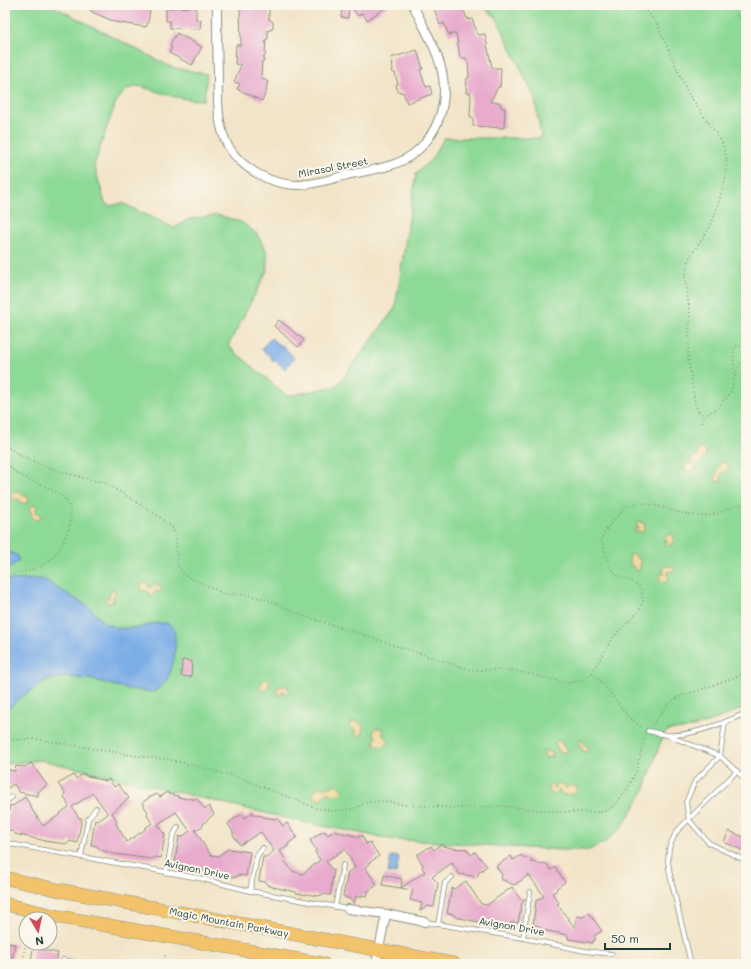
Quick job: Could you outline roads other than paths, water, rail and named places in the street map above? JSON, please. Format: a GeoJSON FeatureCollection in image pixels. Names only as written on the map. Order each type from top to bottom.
{"type":"FeatureCollection","features":[{"type":"Feature","properties":{"kind":"main road","name":"Magic Mountain Parkway"},"geometry":{"type":"LineString","coordinates":[[5,878],[59,890],[454,964]]}},
{"type":"Feature","properties":{"kind":"main road"},"geometry":{"type":"LineString","coordinates":[[5,904],[68,918],[323,964]]}},
{"type":"Feature","properties":{"kind":"street","name":"Mirasol Street"},"geometry":{"type":"LineString","coordinates":[[217,5],[218,109],[221,127],[228,146],[239,159],[253,171],[272,181],[296,185],[389,166],[409,158],[423,145],[437,126],[442,109],[444,92],[443,72],[439,60],[413,5]]}},
{"type":"Feature","properties":{"kind":"street","name":"Avignon Drive"},"geometry":{"type":"LineString","coordinates":[[348,909],[386,914],[425,922]]}},
{"type":"Feature","properties":{"kind":"street"},"geometry":{"type":"LineString","coordinates":[[376,964],[386,914]]}},
{"type":"Feature","properties":{"kind":"lane"},"geometry":{"type":"LineString","coordinates":[[667,735],[711,728],[746,713]]}},
{"type":"Feature","properties":{"kind":"lane"},"geometry":{"type":"LineString","coordinates":[[725,723],[720,756],[695,781],[686,802],[689,820],[709,843],[740,858]]}},
{"type":"Feature","properties":{"kind":"lane"},"geometry":{"type":"LineString","coordinates":[[648,731],[667,735],[720,756],[737,770],[746,780]]}},
{"type":"Feature","properties":{"kind":"lane"},"geometry":{"type":"LineString","coordinates":[[691,964],[670,875],[668,861],[669,848],[676,832],[737,770]]}},
{"type":"Feature","properties":{"kind":"lane"},"geometry":{"type":"LineString","coordinates":[[5,802],[12,797]]}},
{"type":"Feature","properties":{"kind":"lane"},"geometry":{"type":"LineString","coordinates":[[81,857],[88,819],[96,808]]}},
{"type":"Feature","properties":{"kind":"lane"},"geometry":{"type":"LineString","coordinates":[[166,873],[173,836],[178,827]]}},
{"type":"Feature","properties":{"kind":"lane","name":"Avignon Drive"},"geometry":{"type":"LineString","coordinates":[[5,843],[199,878],[250,891],[348,909]]}},
{"type":"Feature","properties":{"kind":"lane"},"geometry":{"type":"LineString","coordinates":[[250,891],[257,856],[263,848]]}},
{"type":"Feature","properties":{"kind":"lane"},"geometry":{"type":"LineString","coordinates":[[335,907],[343,865]]}},
{"type":"Feature","properties":{"kind":"lane"},"geometry":{"type":"LineString","coordinates":[[438,924],[445,883],[452,877]]}},
{"type":"Feature","properties":{"kind":"lane"},"geometry":{"type":"LineString","coordinates":[[523,938],[530,892]]}},
{"type":"Feature","properties":{"kind":"lane","name":"Avignon Drive"},"geometry":{"type":"LineString","coordinates":[[425,922],[523,938],[585,951],[612,954]]}},
{"type":"Feature","properties":{"kind":"lane"},"geometry":{"type":"LineString","coordinates":[[62,964],[63,960],[84,964]]}},
{"type":"Feature","properties":{"kind":"water"},"geometry":{"type":"Polygon","coordinates":[[[271,338],[279,345],[282,345],[294,358],[285,369],[277,362],[272,360],[270,356],[261,349],[271,338]]]}},
{"type":"Feature","properties":{"kind":"water"},"geometry":{"type":"Polygon","coordinates":[[[5,551],[17,555],[19,561],[5,570],[5,551]]]}},
{"type":"Feature","properties":{"kind":"water"},"geometry":{"type":"Polygon","coordinates":[[[43,579],[89,607],[104,623],[118,628],[137,628],[155,623],[167,623],[174,628],[175,650],[173,666],[163,685],[153,692],[128,689],[90,679],[66,677],[46,680],[17,700],[5,713],[5,580],[43,579]]]}},
{"type":"Feature","properties":{"kind":"water"},"geometry":{"type":"Polygon","coordinates":[[[391,856],[399,857],[396,874],[388,873],[391,856]]]}}]}
